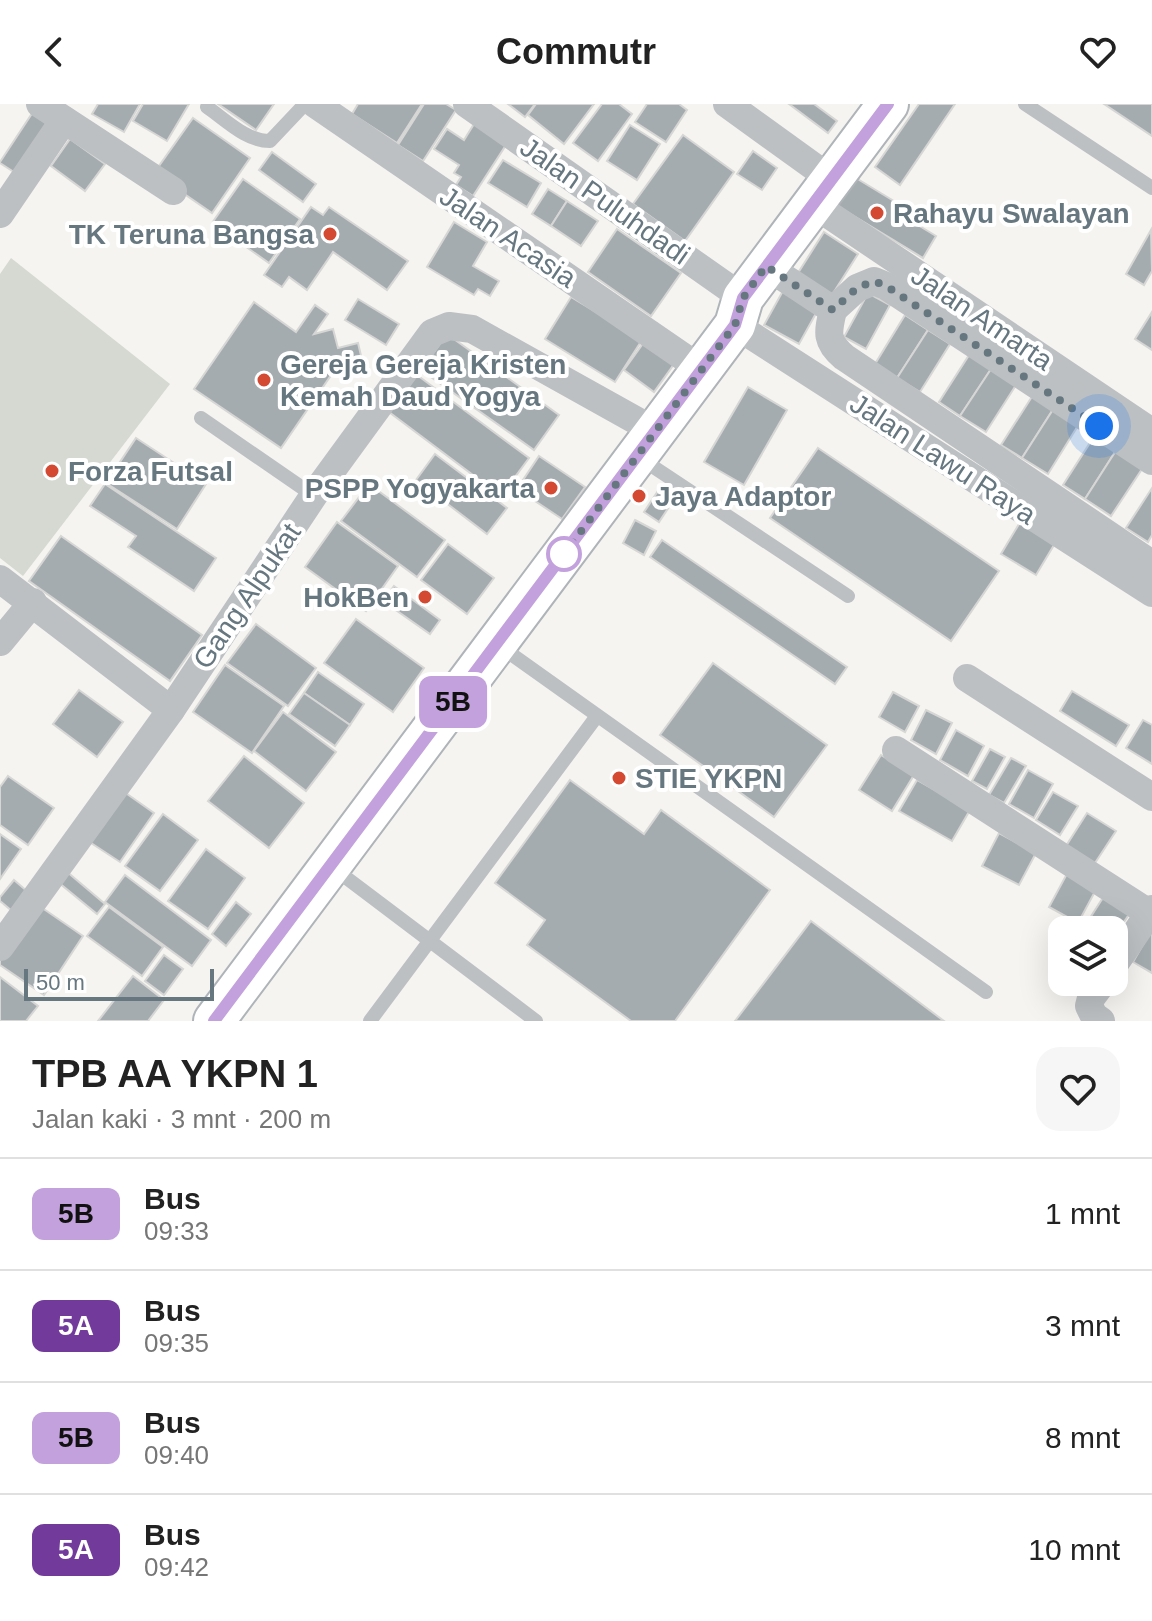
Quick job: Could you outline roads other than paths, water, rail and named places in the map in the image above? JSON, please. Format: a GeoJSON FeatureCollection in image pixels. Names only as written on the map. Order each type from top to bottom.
{"type":"FeatureCollection","features":[{"type":"Feature","properties":{"kind":"main road"},"geometry":{"type":"LineString","coordinates":[[214,1021],[646,444],[701,369],[766,266],[888,104]]}},
{"type":"Feature","properties":{"kind":"street"},"geometry":{"type":"LineString","coordinates":[[40,104],[173,191]]}},
{"type":"Feature","properties":{"kind":"street","name":"Jalan Acasia"},"geometry":{"type":"LineString","coordinates":[[315,104],[701,369]]}},
{"type":"Feature","properties":{"kind":"street","name":"Jalan Puluhdadi"},"geometry":{"type":"LineString","coordinates":[[467,104],[739,311]]}},
{"type":"Feature","properties":{"kind":"street","name":"Jalan Amarta"},"geometry":{"type":"LineString","coordinates":[[727,104],[822,192],[1152,432]]}},
{"type":"Feature","properties":{"kind":"street"},"geometry":{"type":"LineString","coordinates":[[0,214],[64,120]]}},
{"type":"Feature","properties":{"kind":"street"},"geometry":{"type":"LineString","coordinates":[[766,266],[833,310]]}},
{"type":"Feature","properties":{"kind":"street"},"geometry":{"type":"LineString","coordinates":[[1152,461],[886,286],[874,281],[857,288],[833,310],[828,334],[834,349],[844,357],[1152,564]]}},
{"type":"Feature","properties":{"kind":"street","name":"Jalan Lawu Raya"},"geometry":{"type":"LineString","coordinates":[[739,311],[1152,593]]}},
{"type":"Feature","properties":{"kind":"street","name":"Gang Alpukat"},"geometry":{"type":"LineString","coordinates":[[0,947],[171,710],[316,492],[432,333],[449,326],[472,329],[646,444]]}},
{"type":"Feature","properties":{"kind":"street"},"geometry":{"type":"LineString","coordinates":[[0,579],[171,710]]}},
{"type":"Feature","properties":{"kind":"street"},"geometry":{"type":"LineString","coordinates":[[0,642],[33,602]]}},
{"type":"Feature","properties":{"kind":"street"},"geometry":{"type":"LineString","coordinates":[[967,678],[1152,797]]}},
{"type":"Feature","properties":{"kind":"street"},"geometry":{"type":"LineString","coordinates":[[896,750],[1151,912],[1128,945]]}},
{"type":"Feature","properties":{"kind":"street"},"geometry":{"type":"LineString","coordinates":[[1092,996],[1089,1006],[1101,1021]]}},
{"type":"Feature","properties":{"kind":"lane"},"geometry":{"type":"LineString","coordinates":[[207,107],[251,138],[270,141],[305,104]]}},
{"type":"Feature","properties":{"kind":"lane"},"geometry":{"type":"LineString","coordinates":[[1025,104],[1152,188]]}},
{"type":"Feature","properties":{"kind":"lane"},"geometry":{"type":"LineString","coordinates":[[201,418],[304,489],[316,492]]}},
{"type":"Feature","properties":{"kind":"lane"},"geometry":{"type":"LineString","coordinates":[[646,444],[848,596]]}},
{"type":"Feature","properties":{"kind":"lane"},"geometry":{"type":"LineString","coordinates":[[496,644],[986,992]]}},
{"type":"Feature","properties":{"kind":"lane"},"geometry":{"type":"LineString","coordinates":[[370,1021],[597,716]]}},
{"type":"Feature","properties":{"kind":"lane"},"geometry":{"type":"LineString","coordinates":[[330,866],[536,1021]]}},
{"type":"Feature","properties":{"kind":"place","name":"Rahayu Swalayan"},"geometry":{"type":"Point","coordinates":[877,213]}},
{"type":"Feature","properties":{"kind":"place","name":"TK Teruna Bangsa"},"geometry":{"type":"Point","coordinates":[330,234]}},
{"type":"Feature","properties":{"kind":"place","name":"Gereja Gereja Kristen Kemah Daud Yogya"},"geometry":{"type":"Point","coordinates":[264,380]}},
{"type":"Feature","properties":{"kind":"place","name":"Forza Futsal"},"geometry":{"type":"Point","coordinates":[52,471]}},
{"type":"Feature","properties":{"kind":"place","name":"PSPP Yogyakarta"},"geometry":{"type":"Point","coordinates":[551,488]}},
{"type":"Feature","properties":{"kind":"place","name":"Jaya Adaptor"},"geometry":{"type":"Point","coordinates":[639,496]}},
{"type":"Feature","properties":{"kind":"place","name":"HokBen"},"geometry":{"type":"Point","coordinates":[425,597]}},
{"type":"Feature","properties":{"kind":"place","name":"STIE YKPN"},"geometry":{"type":"Point","coordinates":[619,778]}}]}
